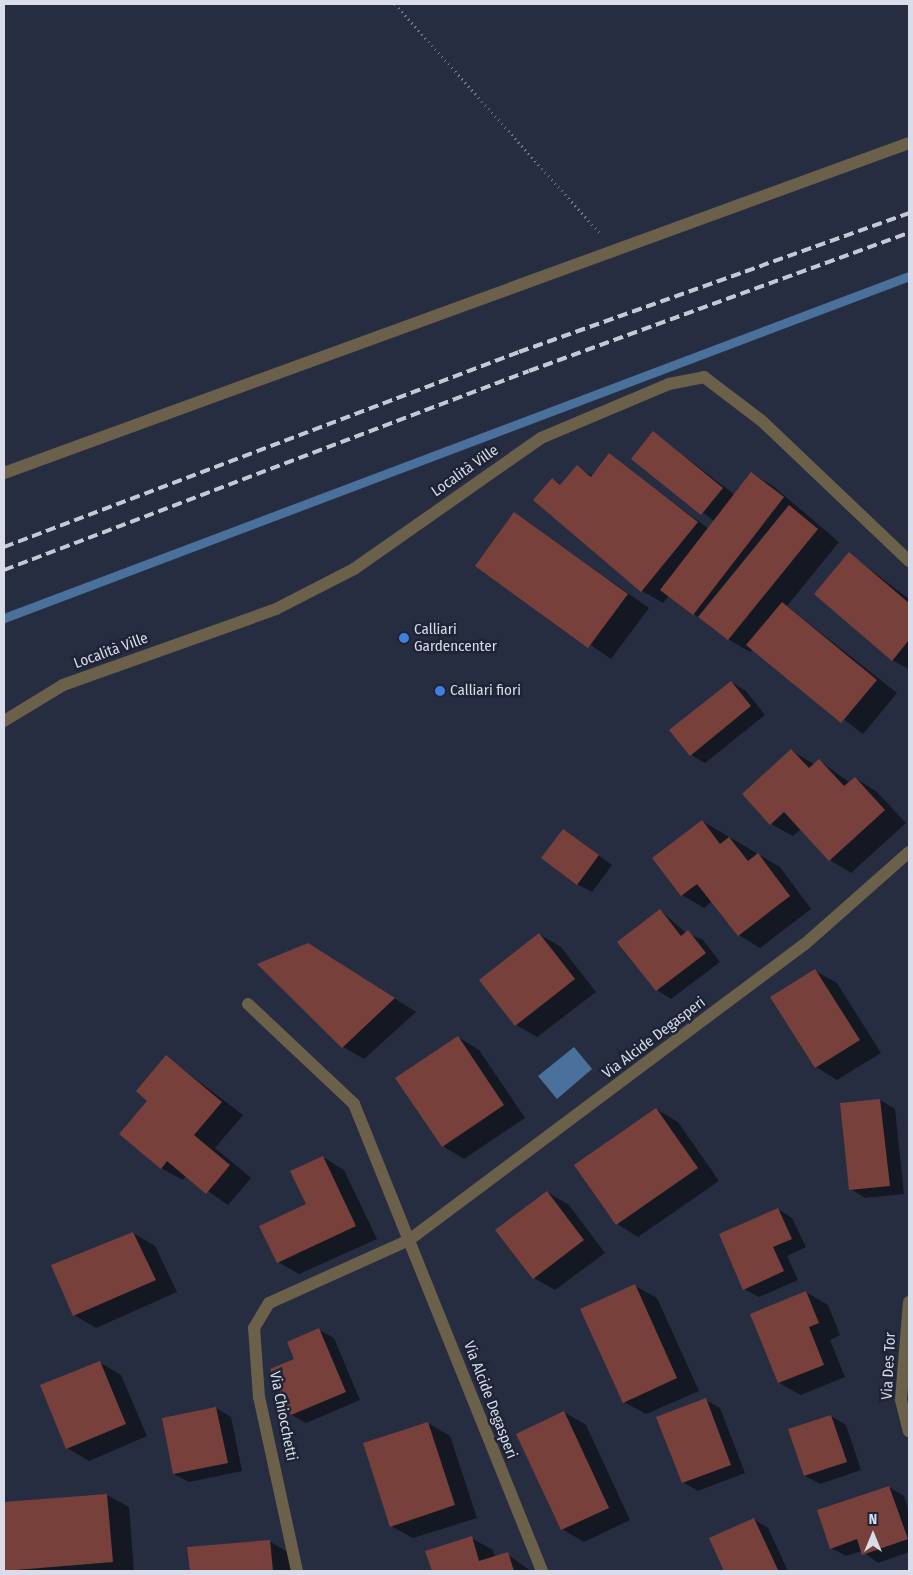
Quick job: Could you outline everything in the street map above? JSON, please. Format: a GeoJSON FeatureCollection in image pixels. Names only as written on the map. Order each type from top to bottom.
{"type":"FeatureCollection","features":[{"type":"Feature","properties":{"kind":"street"},"geometry":{"type":"LineString","coordinates":[[4,473],[613,248],[909,143]]}},
{"type":"Feature","properties":{"kind":"street","name":"Località Ville"},"geometry":{"type":"LineString","coordinates":[[4,721],[63,685],[276,608],[354,569],[541,438],[669,384],[704,377],[762,421],[909,560]]}},
{"type":"Feature","properties":{"kind":"street","name":"Via Alcide Degasperi"},"geometry":{"type":"LineString","coordinates":[[409,1240],[805,944],[909,852]]}},
{"type":"Feature","properties":{"kind":"street","name":"Via Alcide Degasperi"},"geometry":{"type":"LineString","coordinates":[[248,1004],[354,1104],[542,1571]]}},
{"type":"Feature","properties":{"kind":"street","name":"Via Chiocchetti"},"geometry":{"type":"LineString","coordinates":[[297,1571],[260,1397],[254,1328],[269,1303],[409,1240]]}},
{"type":"Feature","properties":{"kind":"street","name":"Via Des Tor"},"geometry":{"type":"LineString","coordinates":[[909,1302],[901,1400],[909,1431]]}},
{"type":"Feature","properties":{"kind":"path"},"geometry":{"type":"LineString","coordinates":[[395,4],[613,248]]}},
{"type":"Feature","properties":{"kind":"water"},"geometry":{"type":"Polygon","coordinates":[[[574,1047],[592,1069],[557,1099],[538,1076],[574,1047]]]}},
{"type":"Feature","properties":{"kind":"building"},"geometry":{"type":"Polygon","coordinates":[[[653,431],[723,488],[701,515],[631,459],[653,431]]]}},
{"type":"Feature","properties":{"kind":"building"},"geometry":{"type":"Polygon","coordinates":[[[609,453],[698,522],[641,592],[533,500],[552,478],[560,485],[577,465],[591,477],[609,453]]]}},
{"type":"Feature","properties":{"kind":"building"},"geometry":{"type":"Polygon","coordinates":[[[751,472],[784,497],[693,615],[660,590],[751,472]]]}},
{"type":"Feature","properties":{"kind":"building"},"geometry":{"type":"Polygon","coordinates":[[[789,505],[818,529],[728,640],[698,617],[789,505]]]}},
{"type":"Feature","properties":{"kind":"building"},"geometry":{"type":"Polygon","coordinates":[[[514,512],[628,594],[588,648],[475,566],[514,512]]]}},
{"type":"Feature","properties":{"kind":"building"},"geometry":{"type":"Polygon","coordinates":[[[849,552],[909,603],[909,640],[892,661],[814,594],[849,552]]]}},
{"type":"Feature","properties":{"kind":"building"},"geometry":{"type":"Polygon","coordinates":[[[782,602],[877,680],[841,723],[746,645],[782,602]]]}},
{"type":"Feature","properties":{"kind":"building"},"geometry":{"type":"Polygon","coordinates":[[[731,681],[751,706],[690,756],[669,730],[731,681]]]}},
{"type":"Feature","properties":{"kind":"building"},"geometry":{"type":"Polygon","coordinates":[[[791,749],[809,768],[819,759],[844,786],[855,777],[885,810],[829,861],[784,812],[770,825],[742,794],[791,749]]]}},
{"type":"Feature","properties":{"kind":"building"},"geometry":{"type":"Polygon","coordinates":[[[702,820],[720,844],[729,837],[748,861],[758,853],[790,896],[738,936],[697,884],[681,896],[652,858],[702,820]]]}},
{"type":"Feature","properties":{"kind":"building"},"geometry":{"type":"Polygon","coordinates":[[[563,829],[599,855],[577,885],[541,858],[563,829]]]}},
{"type":"Feature","properties":{"kind":"building"},"geometry":{"type":"Polygon","coordinates":[[[660,909],[681,936],[688,930],[706,953],[656,991],[617,942],[660,909]]]}},
{"type":"Feature","properties":{"kind":"building"},"geometry":{"type":"Polygon","coordinates":[[[539,933],[575,979],[515,1026],[479,980],[539,933]]]}},
{"type":"Feature","properties":{"kind":"building"},"geometry":{"type":"Polygon","coordinates":[[[308,943],[395,998],[342,1048],[257,964],[308,943]]]}},
{"type":"Feature","properties":{"kind":"building"},"geometry":{"type":"Polygon","coordinates":[[[815,969],[860,1040],[815,1068],[770,997],[815,969]]]}},
{"type":"Feature","properties":{"kind":"building"},"geometry":{"type":"Polygon","coordinates":[[[458,1036],[504,1105],[442,1147],[395,1078],[458,1036]]]}},
{"type":"Feature","properties":{"kind":"building"},"geometry":{"type":"Polygon","coordinates":[[[166,1055],[222,1102],[194,1135],[230,1165],[206,1194],[167,1161],[161,1169],[119,1134],[147,1101],[136,1091],[166,1055]]]}},
{"type":"Feature","properties":{"kind":"building"},"geometry":{"type":"Polygon","coordinates":[[[880,1099],[890,1186],[849,1190],[840,1103],[880,1099]]]}},
{"type":"Feature","properties":{"kind":"building"},"geometry":{"type":"Polygon","coordinates":[[[656,1108],[698,1168],[616,1225],[574,1165],[656,1108]]]}},
{"type":"Feature","properties":{"kind":"building"},"geometry":{"type":"Polygon","coordinates":[[[323,1156],[356,1226],[277,1263],[259,1226],[306,1204],[290,1171],[323,1156]]]}},
{"type":"Feature","properties":{"kind":"building"},"geometry":{"type":"Polygon","coordinates":[[[547,1191],[584,1240],[533,1279],[495,1230],[547,1191]]]}},
{"type":"Feature","properties":{"kind":"building"},"geometry":{"type":"Polygon","coordinates":[[[778,1208],[792,1239],[773,1247],[784,1271],[743,1290],[719,1234],[778,1208]]]}},
{"type":"Feature","properties":{"kind":"building"},"geometry":{"type":"Polygon","coordinates":[[[133,1232],[156,1280],[73,1316],[51,1265],[133,1232]]]}},
{"type":"Feature","properties":{"kind":"building"},"geometry":{"type":"Polygon","coordinates":[[[635,1284],[677,1378],[623,1403],[580,1309],[635,1284]]]}},
{"type":"Feature","properties":{"kind":"building"},"geometry":{"type":"Polygon","coordinates":[[[806,1291],[819,1323],[809,1327],[824,1365],[778,1383],[750,1314],[806,1291]]]}},
{"type":"Feature","properties":{"kind":"building"},"geometry":{"type":"Polygon","coordinates":[[[319,1328],[346,1392],[291,1415],[270,1369],[294,1359],[287,1342],[319,1328]]]}},
{"type":"Feature","properties":{"kind":"building"},"geometry":{"type":"Polygon","coordinates":[[[100,1361],[126,1424],[66,1449],[40,1385],[100,1361]]]}},
{"type":"Feature","properties":{"kind":"building"},"geometry":{"type":"Polygon","coordinates":[[[706,1398],[731,1465],[682,1483],[656,1417],[706,1398]]]}},
{"type":"Feature","properties":{"kind":"building"},"geometry":{"type":"Polygon","coordinates":[[[216,1407],[228,1463],[173,1474],[162,1418],[216,1407]]]}},
{"type":"Feature","properties":{"kind":"building"},"geometry":{"type":"Polygon","coordinates":[[[564,1411],[609,1508],[561,1530],[516,1434],[564,1411]]]}},
{"type":"Feature","properties":{"kind":"building"},"geometry":{"type":"Polygon","coordinates":[[[831,1415],[847,1462],[804,1476],[788,1429],[831,1415]]]}},
{"type":"Feature","properties":{"kind":"building"},"geometry":{"type":"Polygon","coordinates":[[[428,1422],[455,1505],[390,1527],[363,1443],[428,1422]]]}},
{"type":"Feature","properties":{"kind":"building"},"geometry":{"type":"Polygon","coordinates":[[[889,1486],[908,1539],[862,1555],[857,1539],[830,1549],[817,1510],[889,1486]]]}},
{"type":"Feature","properties":{"kind":"building"},"geometry":{"type":"Polygon","coordinates":[[[107,1494],[113,1562],[4,1571],[4,1502],[107,1494]]]}},
{"type":"Feature","properties":{"kind":"building"},"geometry":{"type":"Polygon","coordinates":[[[754,1518],[778,1570],[724,1571],[709,1538],[754,1518]]]}},
{"type":"Feature","properties":{"kind":"building"},"geometry":{"type":"Polygon","coordinates":[[[472,1536],[479,1561],[508,1552],[514,1571],[432,1571],[425,1551],[472,1536]]]}},
{"type":"Feature","properties":{"kind":"building"},"geometry":{"type":"Polygon","coordinates":[[[270,1540],[273,1571],[190,1571],[187,1547],[270,1540]]]}},
{"type":"Feature","properties":{"kind":"waterway"},"geometry":{"type":"LineString","coordinates":[[4,618],[909,276]]}},
{"type":"Feature","properties":{"kind":"railway"},"geometry":{"type":"LineString","coordinates":[[4,547],[519,352],[909,213]]}},
{"type":"Feature","properties":{"kind":"railway"},"geometry":{"type":"LineString","coordinates":[[4,570],[529,371],[909,233]]}},
{"type":"Feature","properties":{"kind":"place","name":"Calliari Gardencenter"},"geometry":{"type":"Point","coordinates":[404,638]}},
{"type":"Feature","properties":{"kind":"place","name":"Calliari fiori"},"geometry":{"type":"Point","coordinates":[440,691]}}]}
